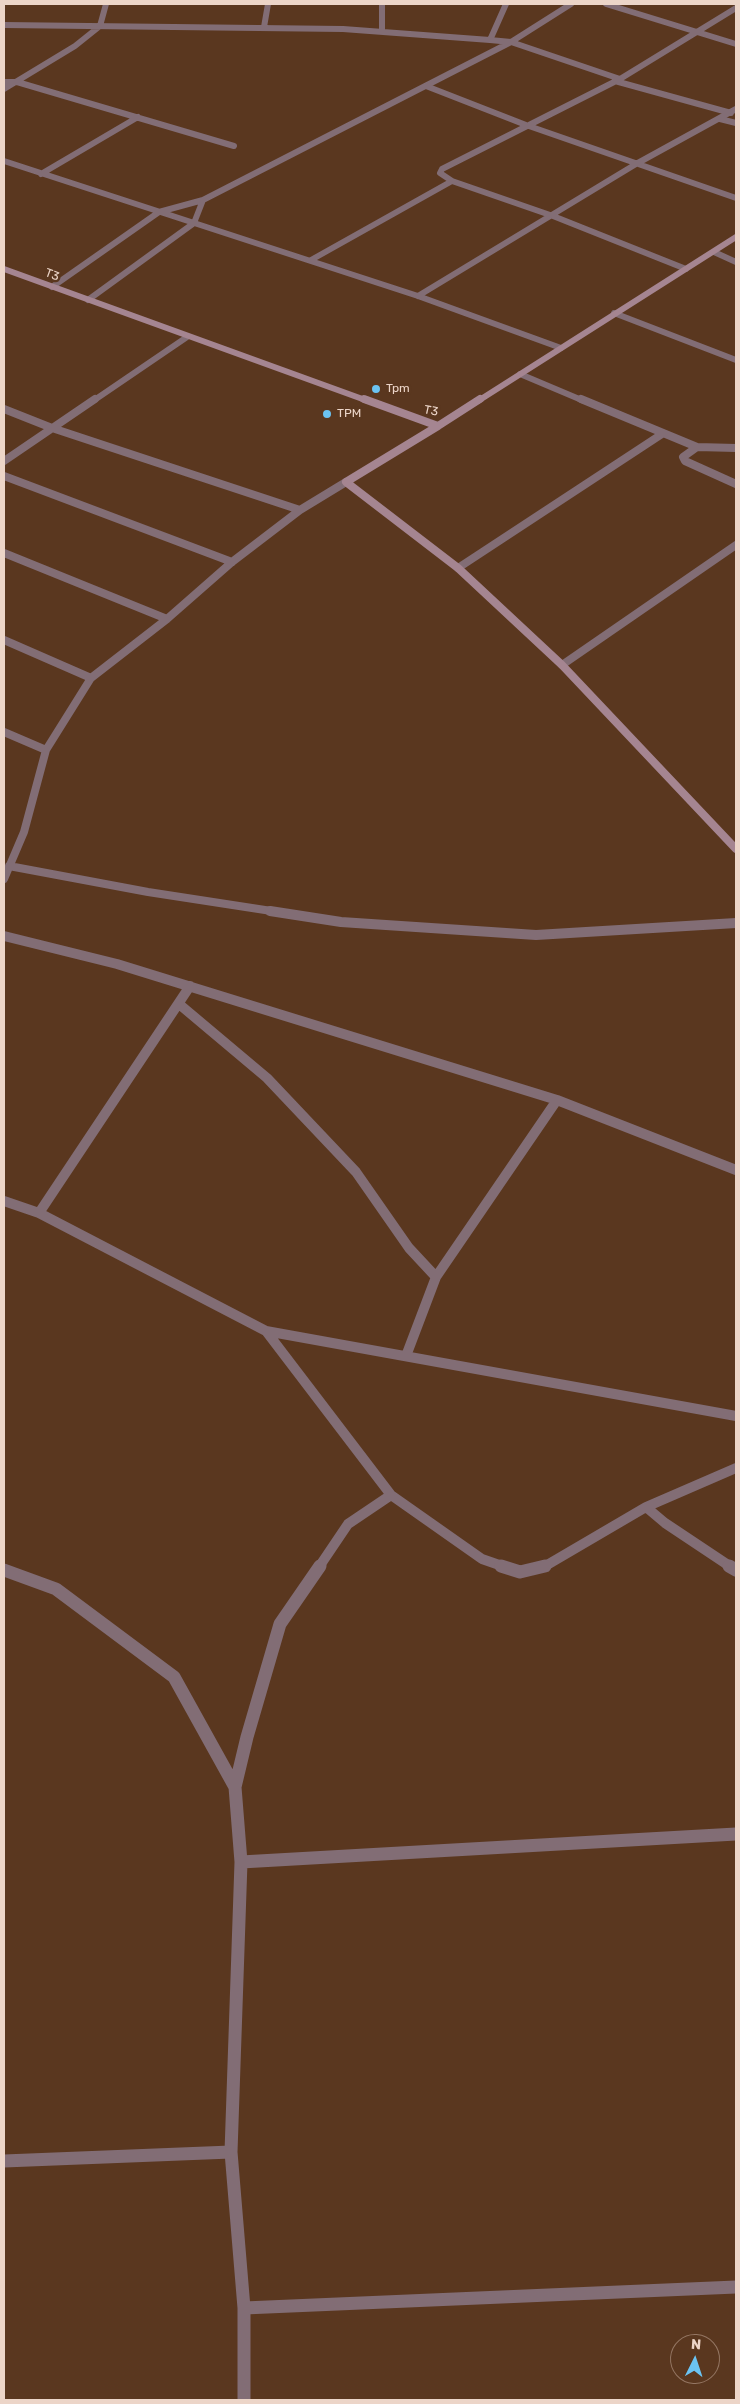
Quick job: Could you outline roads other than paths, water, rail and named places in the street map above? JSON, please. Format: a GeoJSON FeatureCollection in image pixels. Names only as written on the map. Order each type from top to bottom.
{"type":"FeatureCollection","features":[{"type":"Feature","properties":{"kind":"street"},"geometry":{"type":"LineString","coordinates":[[4,89],[75,46],[100,26],[106,4]]}},
{"type":"Feature","properties":{"kind":"street"},"geometry":{"type":"LineString","coordinates":[[264,28],[268,4]]}},
{"type":"Feature","properties":{"kind":"street"},"geometry":{"type":"LineString","coordinates":[[382,4],[382,31]]}},
{"type":"Feature","properties":{"kind":"street"},"geometry":{"type":"LineString","coordinates":[[490,40],[506,4]]}},
{"type":"Feature","properties":{"kind":"street"},"geometry":{"type":"LineString","coordinates":[[52,287],[159,212],[203,200],[511,42],[571,4]]}},
{"type":"Feature","properties":{"kind":"street"},"geometry":{"type":"LineString","coordinates":[[606,4],[736,44]]}},
{"type":"Feature","properties":{"kind":"street"},"geometry":{"type":"LineString","coordinates":[[686,269],[553,216],[452,181],[440,173],[442,170],[526,125],[618,80],[736,8]]}},
{"type":"Feature","properties":{"kind":"street"},"geometry":{"type":"LineString","coordinates":[[4,25],[382,31],[511,42],[618,80],[734,111]]}},
{"type":"Feature","properties":{"kind":"street"},"geometry":{"type":"LineString","coordinates":[[4,82],[17,82],[234,146]]}},
{"type":"Feature","properties":{"kind":"street"},"geometry":{"type":"LineString","coordinates":[[426,86],[526,125],[736,198]]}},
{"type":"Feature","properties":{"kind":"street"},"geometry":{"type":"LineString","coordinates":[[418,296],[636,164],[734,111]]}},
{"type":"Feature","properties":{"kind":"street"},"geometry":{"type":"LineString","coordinates":[[41,174],[138,117]]}},
{"type":"Feature","properties":{"kind":"street"},"geometry":{"type":"LineString","coordinates":[[720,119],[736,123]]}},
{"type":"Feature","properties":{"kind":"street"},"geometry":{"type":"LineString","coordinates":[[4,161],[418,296],[560,348]]}},
{"type":"Feature","properties":{"kind":"street"},"geometry":{"type":"LineString","coordinates":[[310,260],[452,181]]}},
{"type":"Feature","properties":{"kind":"street"},"geometry":{"type":"LineString","coordinates":[[88,300],[194,223],[203,200]]}},
{"type":"Feature","properties":{"kind":"street","name":"T3"},"geometry":{"type":"LineString","coordinates":[[4,269],[187,337],[438,426],[736,237]]}},
{"type":"Feature","properties":{"kind":"street"},"geometry":{"type":"LineString","coordinates":[[714,252],[736,262]]}},
{"type":"Feature","properties":{"kind":"street"},"geometry":{"type":"LineString","coordinates":[[614,313],[736,360]]}},
{"type":"Feature","properties":{"kind":"street"},"geometry":{"type":"LineString","coordinates":[[4,461],[187,337]]}},
{"type":"Feature","properties":{"kind":"street"},"geometry":{"type":"LineString","coordinates":[[520,374],[697,447],[736,448]]}},
{"type":"Feature","properties":{"kind":"street"},"geometry":{"type":"LineString","coordinates":[[4,409],[52,428],[300,510]]}},
{"type":"Feature","properties":{"kind":"street"},"geometry":{"type":"LineString","coordinates":[[4,879],[24,832],[46,750],[91,678],[167,619],[232,562],[300,510],[438,426]]}},
{"type":"Feature","properties":{"kind":"street"},"geometry":{"type":"LineString","coordinates":[[458,568],[548,507],[662,434]]}},
{"type":"Feature","properties":{"kind":"street"},"geometry":{"type":"LineString","coordinates":[[697,447],[686,453],[683,457],[685,461],[736,484]]}},
{"type":"Feature","properties":{"kind":"street"},"geometry":{"type":"LineString","coordinates":[[4,476],[232,562]]}},
{"type":"Feature","properties":{"kind":"street"},"geometry":{"type":"LineString","coordinates":[[346,482],[458,568],[562,665],[736,849]]}},
{"type":"Feature","properties":{"kind":"street"},"geometry":{"type":"LineString","coordinates":[[562,665],[736,545]]}},
{"type":"Feature","properties":{"kind":"street"},"geometry":{"type":"LineString","coordinates":[[4,553],[167,619]]}},
{"type":"Feature","properties":{"kind":"street"},"geometry":{"type":"LineString","coordinates":[[4,640],[91,678]]}},
{"type":"Feature","properties":{"kind":"street"},"geometry":{"type":"LineString","coordinates":[[4,732],[46,750]]}},
{"type":"Feature","properties":{"kind":"street"},"geometry":{"type":"LineString","coordinates":[[9,866],[148,892],[341,922],[536,935],[736,923]]}},
{"type":"Feature","properties":{"kind":"street"},"geometry":{"type":"LineString","coordinates":[[4,936],[117,964],[557,1100],[736,1170]]}},
{"type":"Feature","properties":{"kind":"street"},"geometry":{"type":"LineString","coordinates":[[39,1213],[190,986]]}},
{"type":"Feature","properties":{"kind":"street"},"geometry":{"type":"LineString","coordinates":[[178,1004],[267,1078],[344,1159],[356,1172],[409,1248],[436,1276]]}},
{"type":"Feature","properties":{"kind":"street"},"geometry":{"type":"LineString","coordinates":[[406,1356],[436,1276],[557,1100]]}},
{"type":"Feature","properties":{"kind":"street"},"geometry":{"type":"LineString","coordinates":[[4,1201],[39,1213],[266,1331],[736,1416]]}},
{"type":"Feature","properties":{"kind":"street"},"geometry":{"type":"LineString","coordinates":[[266,1331],[391,1494],[482,1559],[520,1572],[547,1566],[646,1507],[736,1468]]}},
{"type":"Feature","properties":{"kind":"street"},"geometry":{"type":"LineString","coordinates":[[244,2400],[244,2308],[231,2152],[241,1862],[235,1787],[246,1737],[280,1624],[348,1524],[391,1494]]}},
{"type":"Feature","properties":{"kind":"street"},"geometry":{"type":"LineString","coordinates":[[646,1507],[665,1523],[736,1570]]}},
{"type":"Feature","properties":{"kind":"street"},"geometry":{"type":"LineString","coordinates":[[4,1570],[56,1589],[174,1677],[235,1787]]}},
{"type":"Feature","properties":{"kind":"street"},"geometry":{"type":"LineString","coordinates":[[241,1862],[736,1834]]}},
{"type":"Feature","properties":{"kind":"street"},"geometry":{"type":"LineString","coordinates":[[4,2161],[231,2152]]}},
{"type":"Feature","properties":{"kind":"street"},"geometry":{"type":"LineString","coordinates":[[244,2308],[736,2287]]}},
{"type":"Feature","properties":{"kind":"place","name":"Tpm"},"geometry":{"type":"Point","coordinates":[376,389]}},
{"type":"Feature","properties":{"kind":"place","name":"TPM"},"geometry":{"type":"Point","coordinates":[327,414]}}]}
